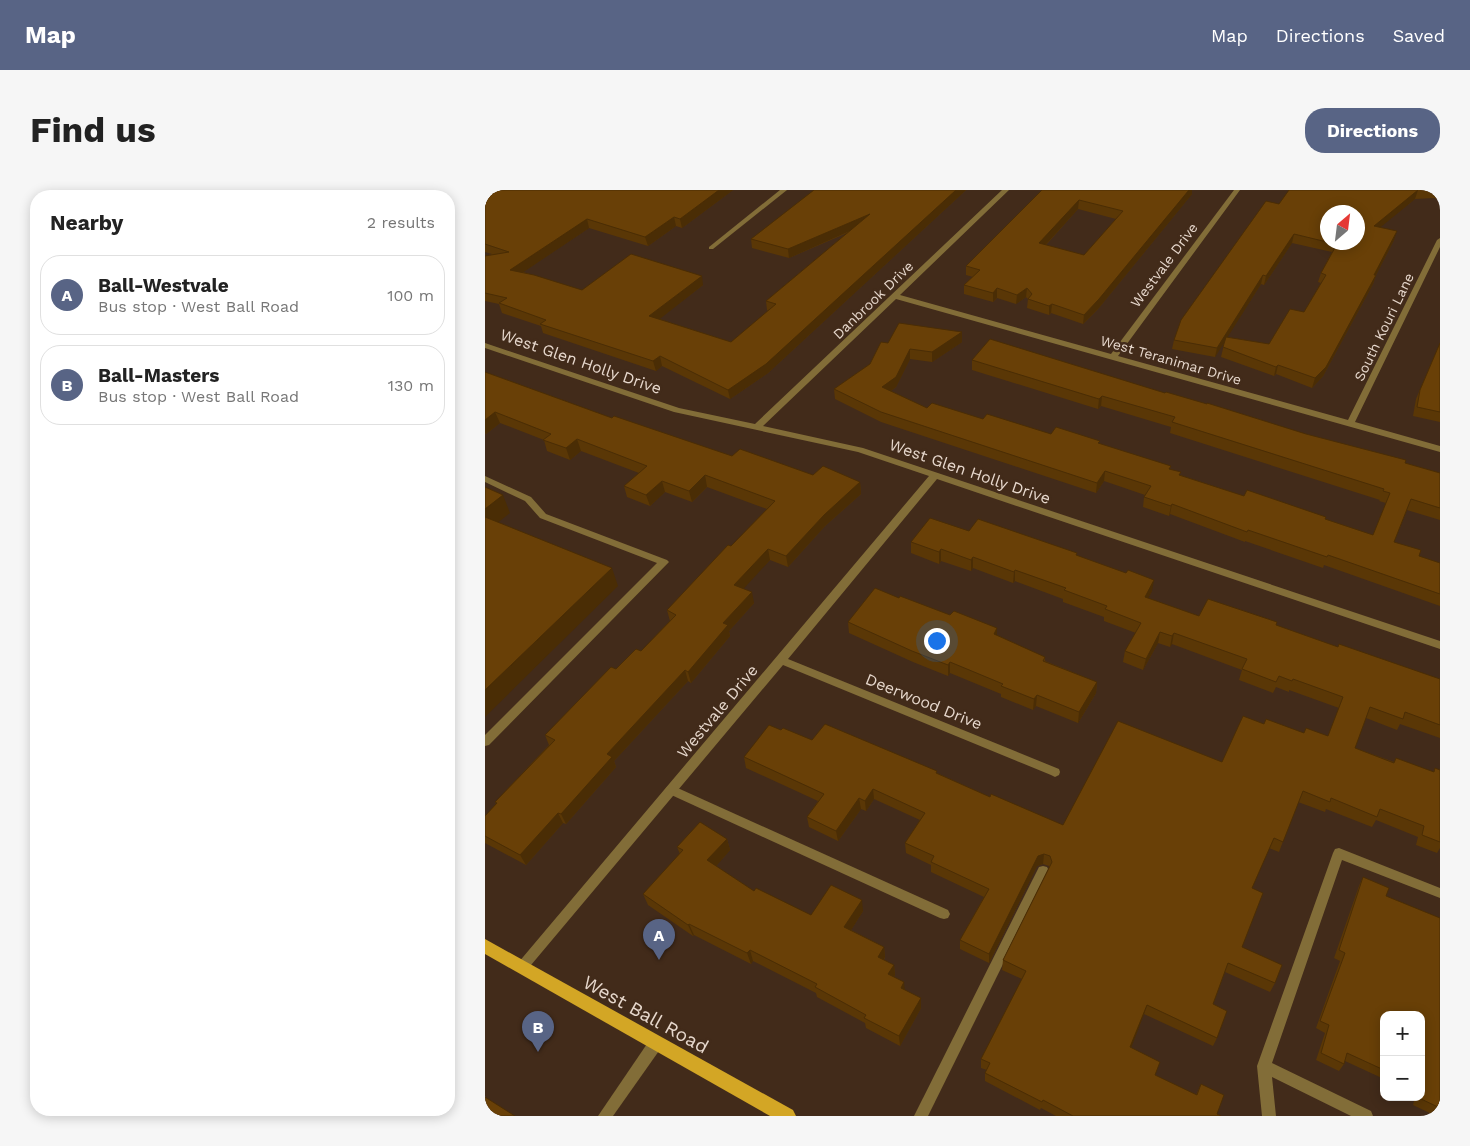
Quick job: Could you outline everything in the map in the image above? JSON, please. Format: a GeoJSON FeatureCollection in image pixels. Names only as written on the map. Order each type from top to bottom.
{"type":"FeatureCollection","features":[{"type":"Feature","properties":{"kind":"main road","name":"West Ball Road"},"geometry":{"type":"LineString","coordinates":[[485,946],[787,1116]]}},
{"type":"Feature","properties":{"kind":"street"},"geometry":{"type":"LineString","coordinates":[[711,248],[784,190]]}},
{"type":"Feature","properties":{"kind":"street","name":"Danbrook Drive"},"geometry":{"type":"LineString","coordinates":[[756,428],[1006,190]]}},
{"type":"Feature","properties":{"kind":"street","name":"Westvale Drive"},"geometry":{"type":"LineString","coordinates":[[1113,356],[1237,190]]}},
{"type":"Feature","properties":{"kind":"street","name":"South Kouri Lane"},"geometry":{"type":"LineString","coordinates":[[1350,424],[1440,240]]}},
{"type":"Feature","properties":{"kind":"street","name":"West Teranimar Drive"},"geometry":{"type":"LineString","coordinates":[[895,296],[1440,449]]}},
{"type":"Feature","properties":{"kind":"street","name":"West Glen Holly Drive"},"geometry":{"type":"LineString","coordinates":[[485,345],[677,410],[861,450],[1440,645]]}},
{"type":"Feature","properties":{"kind":"street","name":"Westvale Drive"},"geometry":{"type":"LineString","coordinates":[[522,966],[935,475]]}},
{"type":"Feature","properties":{"kind":"street"},"geometry":{"type":"LineString","coordinates":[[485,479],[528,499],[543,516],[664,562],[485,742]]}},
{"type":"Feature","properties":{"kind":"street","name":"Deerwood Drive"},"geometry":{"type":"LineString","coordinates":[[781,660],[1055,772]]}},
{"type":"Feature","properties":{"kind":"street"},"geometry":{"type":"LineString","coordinates":[[671,790],[945,914]]}},
{"type":"Feature","properties":{"kind":"street"},"geometry":{"type":"LineString","coordinates":[[1269,1116],[1264,1066],[1339,852],[1440,893]]}},
{"type":"Feature","properties":{"kind":"street"},"geometry":{"type":"LineString","coordinates":[[921,1116],[1043,871]]}},
{"type":"Feature","properties":{"kind":"street"},"geometry":{"type":"LineString","coordinates":[[605,1116],[657,1043]]}},
{"type":"Feature","properties":{"kind":"street"},"geometry":{"type":"LineString","coordinates":[[1264,1066],[1367,1116]]}},
{"type":"Feature","properties":{"kind":"building"},"geometry":{"type":"Polygon","coordinates":[[[485,190],[719,190],[680,219],[674,217],[645,237],[587,219],[510,270],[534,275],[582,290],[631,254],[702,276],[649,316],[731,342],[776,304],[766,301],[870,214],[788,249],[751,239],[814,190],[956,190],[766,364],[728,390],[660,356],[653,361],[540,324],[546,320],[499,303],[507,298],[485,293],[485,256],[509,252],[485,244],[485,190]]]}},
{"type":"Feature","properties":{"kind":"building"},"geometry":{"type":"Polygon","coordinates":[[[1042,190],[1189,190],[1084,315],[1052,304],[1049,306],[1028,299],[1032,294],[1027,288],[1017,295],[997,288],[993,293],[964,285],[980,270],[966,266],[1042,190]],[[1079,200],[1039,243],[1084,255],[1123,211],[1079,200]]]}},
{"type":"Feature","properties":{"kind":"building"},"geometry":{"type":"Polygon","coordinates":[[[1289,190],[1418,190],[1374,226],[1397,231],[1374,275],[1376,275],[1326,367],[1315,378],[1278,365],[1276,367],[1223,347],[1226,337],[1269,344],[1290,309],[1304,312],[1326,275],[1321,273],[1334,250],[1365,250],[1365,205],[1320,205],[1320,240],[1294,234],[1266,276],[1263,275],[1217,348],[1174,340],[1181,320],[1266,201],[1279,204],[1289,190]]]}},
{"type":"Feature","properties":{"kind":"building"},"geometry":{"type":"Polygon","coordinates":[[[899,323],[962,332],[932,352],[910,349],[896,377],[882,387],[927,408],[932,403],[983,419],[987,414],[1051,434],[1056,427],[1100,441],[1098,443],[1171,466],[1169,469],[1181,472],[1179,475],[1244,496],[1247,490],[1373,535],[1390,493],[1383,491],[1384,489],[1172,422],[1175,417],[1102,396],[1099,399],[972,360],[990,339],[1165,393],[1207,403],[1306,434],[1406,460],[1405,463],[1440,473],[1440,508],[1411,499],[1394,542],[1421,550],[1419,556],[1440,563],[1440,594],[1328,555],[1327,557],[1248,530],[1247,532],[1172,504],[1171,506],[1144,497],[1151,486],[1105,471],[1097,483],[881,412],[834,389],[870,364],[881,342],[888,343],[899,323]]]}},
{"type":"Feature","properties":{"kind":"building"},"geometry":{"type":"Polygon","coordinates":[[[1440,343],[1440,412],[1417,407],[1420,390],[1440,343]]]}},
{"type":"Feature","properties":{"kind":"building"},"geometry":{"type":"Polygon","coordinates":[[[485,372],[612,418],[614,416],[732,456],[740,449],[813,475],[823,466],[860,482],[824,515],[786,556],[768,549],[734,585],[752,592],[723,623],[728,625],[688,672],[685,670],[607,754],[612,757],[561,814],[558,813],[520,855],[485,836],[485,816],[497,803],[495,802],[555,740],[545,735],[611,667],[616,669],[636,649],[641,651],[676,615],[667,610],[728,545],[731,546],[775,501],[705,475],[689,491],[662,481],[646,495],[624,486],[647,466],[577,439],[566,448],[543,440],[551,434],[495,412],[485,420],[485,372]]]}},
{"type":"Feature","properties":{"kind":"building"},"geometry":{"type":"Polygon","coordinates":[[[485,487],[503,495],[485,509],[485,487]]]}},
{"type":"Feature","properties":{"kind":"building"},"geometry":{"type":"Polygon","coordinates":[[[485,517],[612,568],[485,690],[485,517]]]}},
{"type":"Feature","properties":{"kind":"building"},"geometry":{"type":"Polygon","coordinates":[[[930,518],[969,531],[978,519],[1077,553],[1076,555],[1126,573],[1128,570],[1154,580],[1145,597],[1199,616],[1208,599],[1277,622],[1276,625],[1338,647],[1339,644],[1440,679],[1440,725],[1405,712],[1403,719],[1370,707],[1355,748],[1394,763],[1396,758],[1434,772],[1435,768],[1440,770],[1440,842],[1422,835],[1424,826],[1380,809],[1377,817],[1331,798],[1330,802],[1303,791],[1283,842],[1274,838],[1252,888],[1263,893],[1242,947],[1282,965],[1275,983],[1228,963],[1213,1004],[1227,1011],[1217,1038],[1147,1005],[1130,1047],[1160,1062],[1155,1075],[1197,1095],[1201,1084],[1224,1095],[1217,1114],[1221,1116],[1073,1116],[985,1073],[990,1063],[981,1059],[1026,971],[1003,960],[1052,862],[1050,856],[1044,854],[1038,856],[989,954],[960,940],[989,889],[931,862],[934,856],[905,843],[925,813],[873,789],[865,801],[859,798],[836,831],[807,817],[824,794],[744,757],[769,725],[781,730],[783,728],[812,740],[825,724],[937,771],[936,773],[990,797],[991,794],[1063,825],[1118,721],[1222,762],[1243,716],[1264,724],[1266,719],[1304,733],[1306,728],[1328,736],[1343,697],[1293,679],[1292,681],[1279,676],[1276,682],[1242,669],[1247,659],[1174,633],[1172,636],[1160,632],[1146,659],[1125,651],[1141,623],[1105,609],[1107,606],[1064,590],[1066,588],[1015,570],[1014,572],[973,557],[971,560],[941,549],[939,552],[911,542],[930,518]]]}},
{"type":"Feature","properties":{"kind":"building"},"geometry":{"type":"Polygon","coordinates":[[[875,588],[950,615],[954,611],[997,628],[994,634],[1045,657],[1043,661],[1097,682],[1079,712],[1037,695],[1034,699],[950,662],[948,665],[912,651],[848,622],[875,588]]]}},
{"type":"Feature","properties":{"kind":"building"},"geometry":{"type":"Polygon","coordinates":[[[700,822],[727,839],[707,860],[754,891],[756,888],[811,915],[831,885],[862,900],[844,927],[884,947],[878,957],[894,965],[888,974],[904,982],[901,988],[921,998],[899,1036],[864,1018],[866,1015],[815,987],[817,984],[750,950],[747,953],[688,925],[643,894],[683,850],[677,847],[700,822]]]}},
{"type":"Feature","properties":{"kind":"building"},"geometry":{"type":"Polygon","coordinates":[[[1363,877],[1389,888],[1386,896],[1440,918],[1440,1108],[1425,1101],[1425,1011],[1380,1011],[1380,1068],[1347,1053],[1344,1064],[1321,1053],[1329,1025],[1320,1021],[1345,953],[1339,950],[1363,877]]]}},
{"type":"Feature","properties":{"kind":"building"},"geometry":{"type":"Polygon","coordinates":[[[485,1097],[515,1116],[485,1116],[485,1097]]]}},
{"type":"Feature","properties":{"kind":"place","name":"Ball-Westvale"},"geometry":{"type":"Point","coordinates":[659,960]}},
{"type":"Feature","properties":{"kind":"place","name":"Ball-Masters"},"geometry":{"type":"Point","coordinates":[538,1052]}}]}
